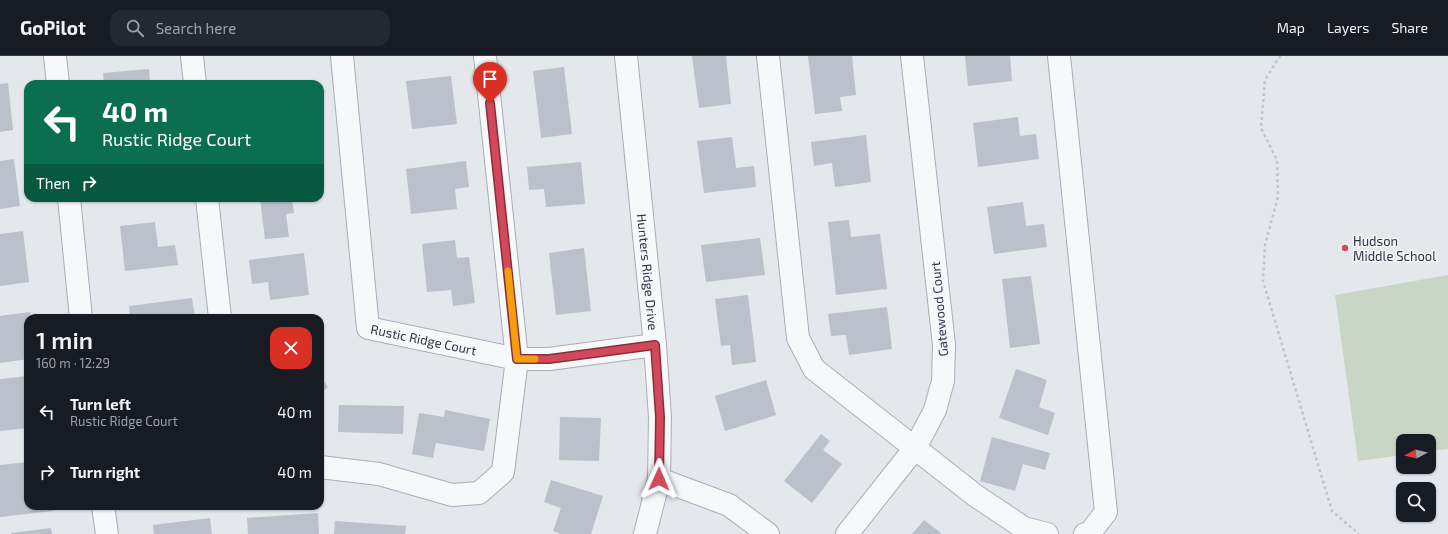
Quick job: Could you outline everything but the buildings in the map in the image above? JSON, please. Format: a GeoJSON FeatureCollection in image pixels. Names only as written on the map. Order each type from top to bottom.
{"type":"FeatureCollection","features":[{"type":"Feature","properties":{"kind":"street"},"geometry":{"type":"LineString","coordinates":[[56,56],[58,80]]}},
{"type":"Feature","properties":{"kind":"street"},"geometry":{"type":"LineString","coordinates":[[192,56],[195,80]]}},
{"type":"Feature","properties":{"kind":"street","name":"Rustic Ridge Court"},"geometry":{"type":"LineString","coordinates":[[342,56],[368,328],[517,359],[549,359],[655,345]]}},
{"type":"Feature","properties":{"kind":"street"},"geometry":{"type":"LineString","coordinates":[[324,467],[380,474],[452,495],[479,493],[503,472],[517,359],[485,56]]}},
{"type":"Feature","properties":{"kind":"street","name":"Hunters Ridge Drive"},"geometry":{"type":"LineString","coordinates":[[626,56],[655,345],[660,417],[659,479],[645,534]]}},
{"type":"Feature","properties":{"kind":"street"},"geometry":{"type":"LineString","coordinates":[[768,56],[798,338],[814,369],[976,496],[1024,528],[1047,534]]}},
{"type":"Feature","properties":{"kind":"street","name":"Gatewood Court"},"geometry":{"type":"LineString","coordinates":[[847,534],[915,448],[935,410],[943,381],[944,345],[912,56]]}},
{"type":"Feature","properties":{"kind":"street"},"geometry":{"type":"LineString","coordinates":[[1058,56],[1106,512],[1089,534],[1085,534]]}},
{"type":"Feature","properties":{"kind":"street"},"geometry":{"type":"LineString","coordinates":[[69,202],[82,314]]}},
{"type":"Feature","properties":{"kind":"street"},"geometry":{"type":"LineString","coordinates":[[208,202],[220,314]]}},
{"type":"Feature","properties":{"kind":"street"},"geometry":{"type":"LineString","coordinates":[[659,479],[729,505],[768,534]]}},
{"type":"Feature","properties":{"kind":"street"},"geometry":{"type":"LineString","coordinates":[[104,510],[107,534]]}},
{"type":"Feature","properties":{"kind":"path"},"geometry":{"type":"LineString","coordinates":[[1281,56],[1278,58],[1265,80],[1262,115],[1261,128],[1277,160],[1278,197],[1265,245],[1263,281],[1332,511],[1359,534]]}},
{"type":"Feature","properties":{"kind":"green space"},"geometry":{"type":"Polygon","coordinates":[[[1448,275],[1448,449],[1436,450],[1436,434],[1396,434],[1396,456],[1358,461],[1335,295],[1448,275]]]}},
{"type":"Feature","properties":{"kind":"slow traffic"},"geometry":{"type":"LineString","coordinates":[[508,271],[517,359],[535,359]]}},
{"type":"Feature","properties":{"kind":"place","name":"Hudson Middle School"},"geometry":{"type":"Point","coordinates":[1345,248]}},
{"type":"Feature","properties":{"kind":"route"},"geometry":{"type":"LineString","coordinates":[[490,103],[517,359],[549,359],[655,345],[660,417],[659,479]]}}]}
